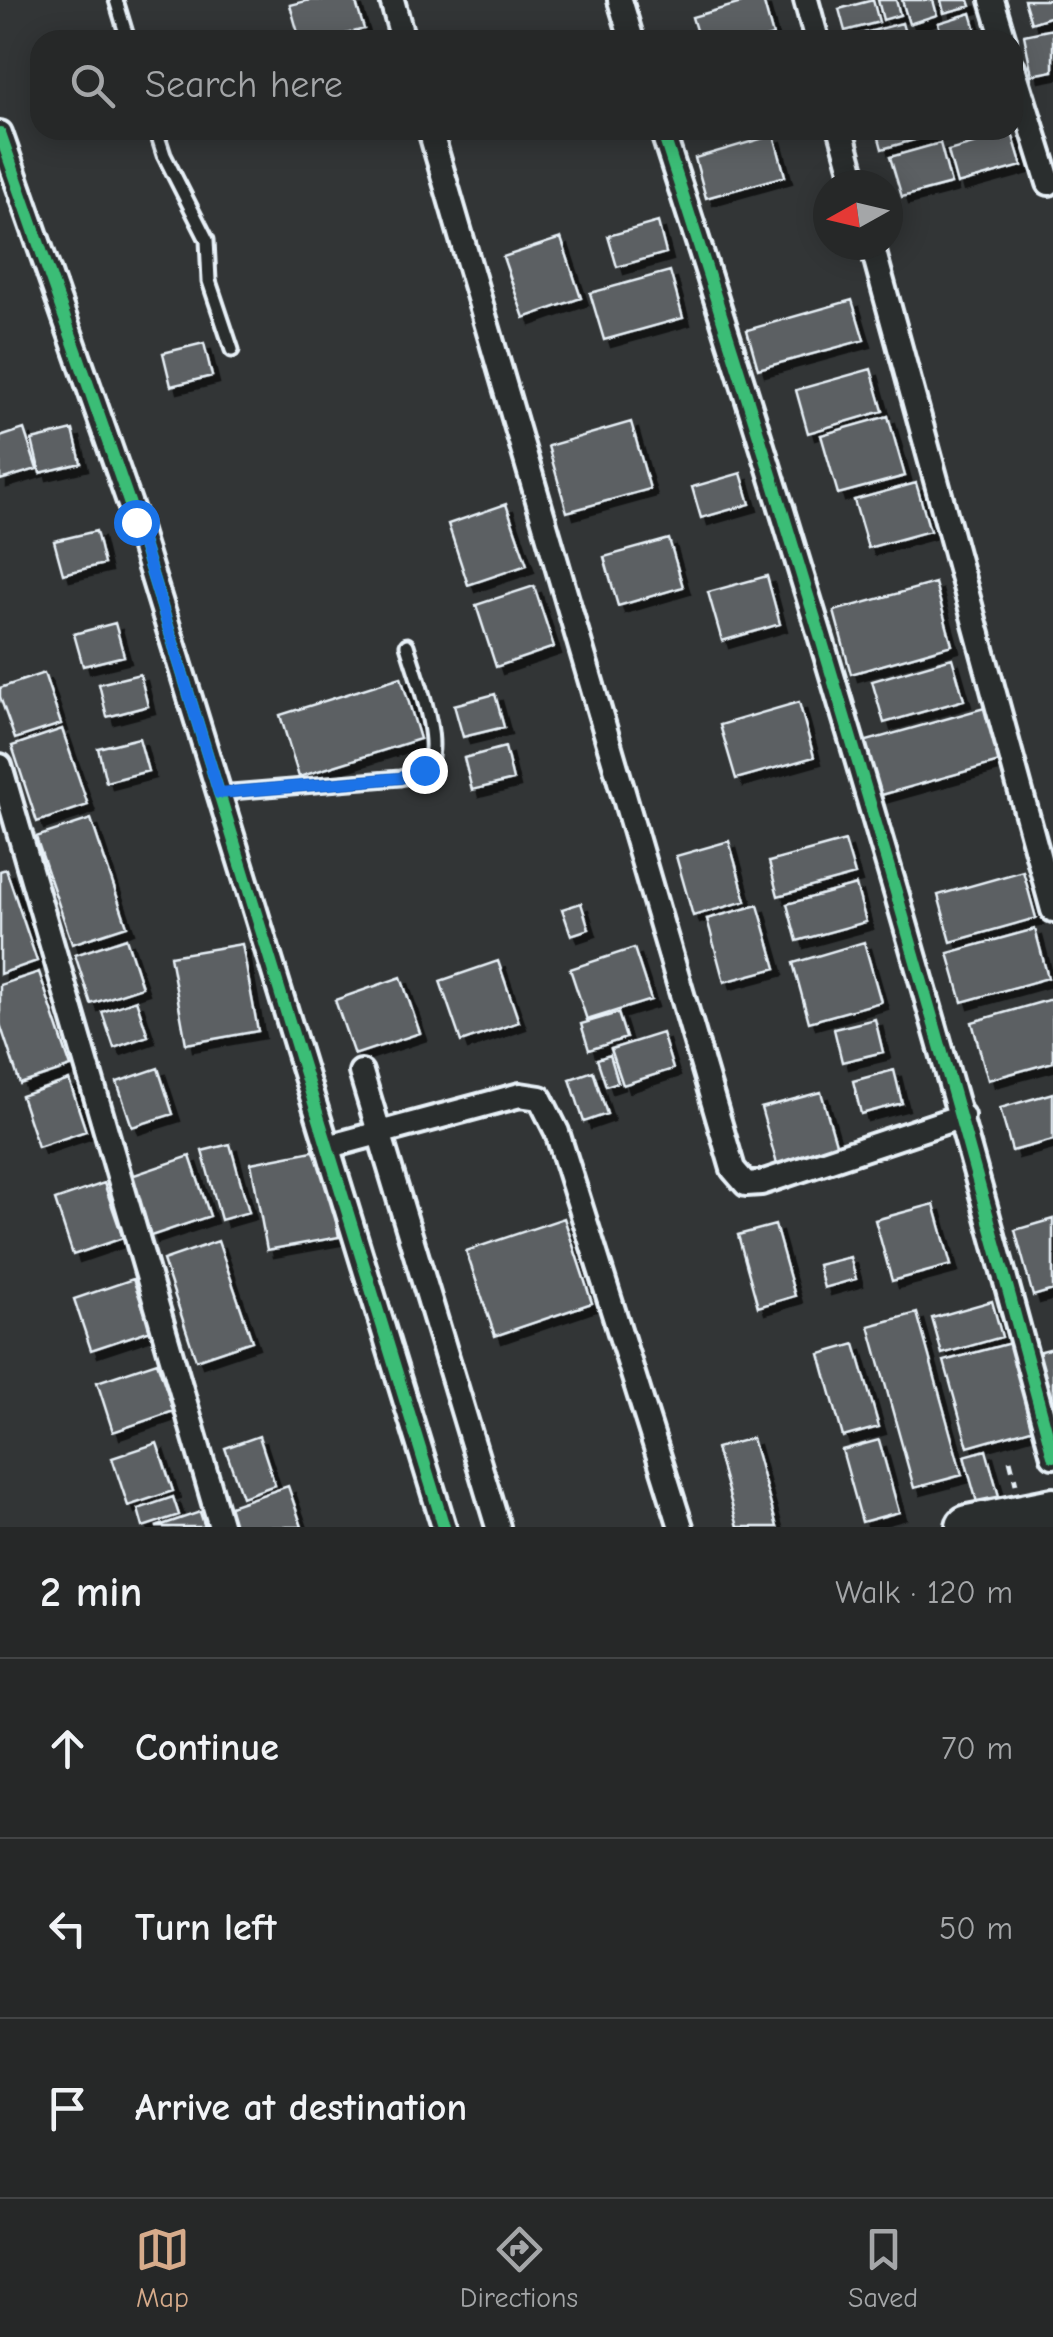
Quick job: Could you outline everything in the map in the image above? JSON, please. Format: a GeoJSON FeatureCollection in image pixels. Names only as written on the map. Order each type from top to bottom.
{"type":"FeatureCollection","features":[{"type":"Feature","properties":{"kind":"highway"},"geometry":{"type":"LineString","coordinates":[[968,1527],[1053,1510]]}},
{"type":"Feature","properties":{"kind":"street"},"geometry":{"type":"LineString","coordinates":[[392,0],[401,30]]}},
{"type":"Feature","properties":{"kind":"street"},"geometry":{"type":"LineString","coordinates":[[620,0],[629,30]]}},
{"type":"Feature","properties":{"kind":"street"},"geometry":{"type":"LineString","coordinates":[[806,0],[814,30]]}},
{"type":"Feature","properties":{"kind":"street"},"geometry":{"type":"LineString","coordinates":[[992,0],[1001,30]]}},
{"type":"Feature","properties":{"kind":"street"},"geometry":{"type":"LineString","coordinates":[[1023,99],[1049,183]]}},
{"type":"Feature","properties":{"kind":"street"},"geometry":{"type":"LineString","coordinates":[[0,132],[136,522],[444,1527]]}},
{"type":"Feature","properties":{"kind":"street"},"geometry":{"type":"LineString","coordinates":[[433,140],[733,1169],[746,1184],[761,1184],[962,1116]]}},
{"type":"Feature","properties":{"kind":"street"},"geometry":{"type":"LineString","coordinates":[[665,140],[895,886],[962,1116],[1053,1456]]}},
{"type":"Feature","properties":{"kind":"street"},"geometry":{"type":"LineString","coordinates":[[844,140],[852,170]]}},
{"type":"Feature","properties":{"kind":"street"},"geometry":{"type":"LineString","coordinates":[[876,260],[1053,910]]}},
{"type":"Feature","properties":{"kind":"street"},"geometry":{"type":"LineString","coordinates":[[0,766],[221,1527]]}},
{"type":"Feature","properties":{"kind":"street"},"geometry":{"type":"LineString","coordinates":[[360,1072],[498,1527]]}},
{"type":"Feature","properties":{"kind":"street"},"geometry":{"type":"LineString","coordinates":[[327,1147],[520,1095],[540,1098],[557,1132],[681,1527]]}},
{"type":"Feature","properties":{"kind":"lane"},"geometry":{"type":"LineString","coordinates":[[116,0],[125,30]]}},
{"type":"Feature","properties":{"kind":"lane"},"geometry":{"type":"LineString","coordinates":[[159,140],[207,240],[209,281],[232,350]]}},
{"type":"Feature","properties":{"kind":"lane"},"geometry":{"type":"LineString","coordinates":[[219,793],[383,780],[424,770],[433,757],[433,734],[407,645]]}},
{"type":"Feature","properties":{"kind":"building"},"geometry":{"type":"Polygon","coordinates":[[[310,0],[355,0],[364,29],[297,30],[290,5],[310,0]]]}},
{"type":"Feature","properties":{"kind":"building"},"geometry":{"type":"Polygon","coordinates":[[[763,0],[771,30],[696,30],[692,17],[763,0]]]}},
{"type":"Feature","properties":{"kind":"building"},"geometry":{"type":"Polygon","coordinates":[[[873,0],[879,22],[845,30],[839,9],[873,0]]]}},
{"type":"Feature","properties":{"kind":"building"},"geometry":{"type":"Polygon","coordinates":[[[878,0],[896,0],[900,15],[883,20],[878,0]]]}},
{"type":"Feature","properties":{"kind":"building"},"geometry":{"type":"Polygon","coordinates":[[[902,0],[933,0],[937,15],[909,24],[902,0]]]}},
{"type":"Feature","properties":{"kind":"building"},"geometry":{"type":"Polygon","coordinates":[[[941,0],[969,0],[971,6],[944,13],[941,0]]]}},
{"type":"Feature","properties":{"kind":"building"},"geometry":{"type":"Polygon","coordinates":[[[1024,0],[1053,0],[1053,16],[1031,23],[1024,0]]]}},
{"type":"Feature","properties":{"kind":"building"},"geometry":{"type":"Polygon","coordinates":[[[971,13],[976,30],[940,30],[938,23],[971,13]]]}},
{"type":"Feature","properties":{"kind":"building"},"geometry":{"type":"Polygon","coordinates":[[[902,23],[904,30],[876,30],[902,23]]]}},
{"type":"Feature","properties":{"kind":"building"},"geometry":{"type":"Polygon","coordinates":[[[1053,29],[1053,71],[1032,75],[1024,35],[1053,29]]]}},
{"type":"Feature","properties":{"kind":"building"},"geometry":{"type":"Polygon","coordinates":[[[757,140],[775,140],[785,176],[706,198],[695,158],[757,140]]]}},
{"type":"Feature","properties":{"kind":"building"},"geometry":{"type":"Polygon","coordinates":[[[880,140],[914,140],[882,149],[880,140]]]}},
{"type":"Feature","properties":{"kind":"building"},"geometry":{"type":"Polygon","coordinates":[[[987,140],[1014,140],[1022,166],[957,184],[948,151],[987,140]]]}},
{"type":"Feature","properties":{"kind":"building"},"geometry":{"type":"Polygon","coordinates":[[[940,143],[951,184],[903,197],[903,170],[894,170],[890,157],[940,143]]]}},
{"type":"Feature","properties":{"kind":"building"},"geometry":{"type":"Polygon","coordinates":[[[658,222],[666,253],[617,267],[608,236],[658,222]]]}},
{"type":"Feature","properties":{"kind":"building"},"geometry":{"type":"Polygon","coordinates":[[[561,238],[581,298],[524,318],[503,257],[561,238]]]}},
{"type":"Feature","properties":{"kind":"building"},"geometry":{"type":"Polygon","coordinates":[[[670,271],[683,318],[604,340],[590,293],[670,271]]]}},
{"type":"Feature","properties":{"kind":"building"},"geometry":{"type":"Polygon","coordinates":[[[852,300],[864,340],[758,369],[747,330],[852,300]]]}},
{"type":"Feature","properties":{"kind":"building"},"geometry":{"type":"Polygon","coordinates":[[[204,343],[212,376],[171,386],[163,353],[204,343]]]}},
{"type":"Feature","properties":{"kind":"building"},"geometry":{"type":"Polygon","coordinates":[[[871,369],[883,411],[808,433],[796,390],[871,369]]]}},
{"type":"Feature","properties":{"kind":"building"},"geometry":{"type":"Polygon","coordinates":[[[888,416],[905,476],[838,494],[821,435],[888,416]]]}},
{"type":"Feature","properties":{"kind":"building"},"geometry":{"type":"Polygon","coordinates":[[[631,422],[650,489],[567,512],[548,446],[631,422]]]}},
{"type":"Feature","properties":{"kind":"building"},"geometry":{"type":"Polygon","coordinates":[[[24,429],[37,469],[0,480],[0,437],[24,429]]]}},
{"type":"Feature","properties":{"kind":"building"},"geometry":{"type":"Polygon","coordinates":[[[73,430],[81,463],[40,473],[32,440],[73,430]]]}},
{"type":"Feature","properties":{"kind":"building"},"geometry":{"type":"Polygon","coordinates":[[[741,473],[750,504],[701,518],[692,487],[741,473]]]}},
{"type":"Feature","properties":{"kind":"building"},"geometry":{"type":"Polygon","coordinates":[[[916,483],[930,531],[868,548],[854,500],[916,483]]]}},
{"type":"Feature","properties":{"kind":"building"},"geometry":{"type":"Polygon","coordinates":[[[506,504],[527,565],[468,585],[448,524],[506,504]]]}},
{"type":"Feature","properties":{"kind":"building"},"geometry":{"type":"Polygon","coordinates":[[[96,531],[104,564],[63,574],[54,541],[96,531]]]}},
{"type":"Feature","properties":{"kind":"building"},"geometry":{"type":"Polygon","coordinates":[[[669,539],[683,587],[618,606],[604,557],[669,539]]]}},
{"type":"Feature","properties":{"kind":"building"},"geometry":{"type":"Polygon","coordinates":[[[767,576],[780,624],[722,641],[708,592],[767,576]]]}},
{"type":"Feature","properties":{"kind":"building"},"geometry":{"type":"Polygon","coordinates":[[[935,583],[952,645],[851,674],[834,611],[935,583]]]}},
{"type":"Feature","properties":{"kind":"building"},"geometry":{"type":"Polygon","coordinates":[[[534,586],[554,647],[496,667],[476,605],[534,586]]]}},
{"type":"Feature","properties":{"kind":"building"},"geometry":{"type":"Polygon","coordinates":[[[115,623],[124,656],[83,666],[74,634],[115,623]]]}},
{"type":"Feature","properties":{"kind":"building"},"geometry":{"type":"Polygon","coordinates":[[[952,658],[964,700],[884,723],[872,681],[952,658]]]}},
{"type":"Feature","properties":{"kind":"building"},"geometry":{"type":"Polygon","coordinates":[[[44,673],[61,724],[15,739],[0,688],[44,673]]]}},
{"type":"Feature","properties":{"kind":"building"},"geometry":{"type":"Polygon","coordinates":[[[140,674],[148,706],[107,717],[99,684],[140,674]]]}},
{"type":"Feature","properties":{"kind":"building"},"geometry":{"type":"Polygon","coordinates":[[[401,677],[420,739],[299,777],[280,715],[401,677]]]}},
{"type":"Feature","properties":{"kind":"building"},"geometry":{"type":"Polygon","coordinates":[[[495,694],[504,727],[463,737],[454,705],[495,694]]]}},
{"type":"Feature","properties":{"kind":"building"},"geometry":{"type":"Polygon","coordinates":[[[799,702],[814,757],[736,779],[720,725],[799,702]]]}},
{"type":"Feature","properties":{"kind":"building"},"geometry":{"type":"Polygon","coordinates":[[[988,707],[1003,761],[878,796],[863,742],[988,707]]]}},
{"type":"Feature","properties":{"kind":"building"},"geometry":{"type":"Polygon","coordinates":[[[62,729],[88,805],[37,822],[12,746],[62,729]]]}},
{"type":"Feature","properties":{"kind":"building"},"geometry":{"type":"Polygon","coordinates":[[[139,738],[148,771],[106,782],[98,748],[139,738]]]}},
{"type":"Feature","properties":{"kind":"building"},"geometry":{"type":"Polygon","coordinates":[[[505,747],[513,780],[472,790],[464,758],[505,747]]]}},
{"type":"Feature","properties":{"kind":"building"},"geometry":{"type":"Polygon","coordinates":[[[91,819],[127,926],[72,944],[36,837],[91,819]]]}},
{"type":"Feature","properties":{"kind":"building"},"geometry":{"type":"Polygon","coordinates":[[[729,841],[746,901],[693,916],[676,856],[729,841]]]}},
{"type":"Feature","properties":{"kind":"building"},"geometry":{"type":"Polygon","coordinates":[[[845,841],[855,875],[778,896],[769,862],[845,841]]]}},
{"type":"Feature","properties":{"kind":"building"},"geometry":{"type":"Polygon","coordinates":[[[6,869],[37,961],[0,974],[0,871],[6,869]]]}},
{"type":"Feature","properties":{"kind":"building"},"geometry":{"type":"Polygon","coordinates":[[[1023,871],[1036,918],[951,942],[938,895],[1023,871]]]}},
{"type":"Feature","properties":{"kind":"building"},"geometry":{"type":"Polygon","coordinates":[[[856,885],[866,922],[797,941],[787,904],[856,885]]]}},
{"type":"Feature","properties":{"kind":"building"},"geometry":{"type":"Polygon","coordinates":[[[581,903],[589,929],[571,935],[562,909],[581,903]]]}},
{"type":"Feature","properties":{"kind":"building"},"geometry":{"type":"Polygon","coordinates":[[[758,905],[776,968],[724,982],[707,919],[758,905]]]}},
{"type":"Feature","properties":{"kind":"building"},"geometry":{"type":"Polygon","coordinates":[[[1035,929],[1048,978],[962,1002],[948,953],[1035,929]]]}},
{"type":"Feature","properties":{"kind":"building"},"geometry":{"type":"Polygon","coordinates":[[[126,938],[142,987],[91,1004],[75,955],[126,938]]]}},
{"type":"Feature","properties":{"kind":"building"},"geometry":{"type":"Polygon","coordinates":[[[864,942],[881,1002],[809,1022],[793,963],[864,942]]]}},
{"type":"Feature","properties":{"kind":"building"},"geometry":{"type":"Polygon","coordinates":[[[242,944],[258,1031],[186,1044],[170,956],[242,944]]]}},
{"type":"Feature","properties":{"kind":"building"},"geometry":{"type":"Polygon","coordinates":[[[634,948],[651,1000],[587,1020],[570,969],[634,948]]]}},
{"type":"Feature","properties":{"kind":"building"},"geometry":{"type":"Polygon","coordinates":[[[498,961],[519,1022],[461,1042],[440,981],[498,961]]]}},
{"type":"Feature","properties":{"kind":"building"},"geometry":{"type":"Polygon","coordinates":[[[39,972],[71,1067],[20,1084],[0,1024],[0,985],[39,972]]]}},
{"type":"Feature","properties":{"kind":"building"},"geometry":{"type":"Polygon","coordinates":[[[401,977],[420,1033],[354,1055],[335,1000],[401,977]]]}},
{"type":"Feature","properties":{"kind":"building"},"geometry":{"type":"Polygon","coordinates":[[[1052,999],[1053,1062],[988,1080],[972,1022],[1052,999]]]}},
{"type":"Feature","properties":{"kind":"building"},"geometry":{"type":"Polygon","coordinates":[[[136,1000],[148,1036],[114,1048],[102,1012],[136,1000]]]}},
{"type":"Feature","properties":{"kind":"building"},"geometry":{"type":"Polygon","coordinates":[[[618,1013],[626,1038],[589,1050],[581,1024],[618,1013]]]}},
{"type":"Feature","properties":{"kind":"building"},"geometry":{"type":"Polygon","coordinates":[[[875,1019],[883,1052],[842,1062],[834,1029],[875,1019]]]}},
{"type":"Feature","properties":{"kind":"building"},"geometry":{"type":"Polygon","coordinates":[[[662,1033],[673,1069],[623,1085],[611,1049],[662,1033]]]}},
{"type":"Feature","properties":{"kind":"building"},"geometry":{"type":"Polygon","coordinates":[[[610,1055],[618,1082],[606,1086],[597,1059],[610,1055]]]}},
{"type":"Feature","properties":{"kind":"building"},"geometry":{"type":"Polygon","coordinates":[[[158,1068],[173,1114],[132,1127],[117,1082],[158,1068]]]}},
{"type":"Feature","properties":{"kind":"building"},"geometry":{"type":"Polygon","coordinates":[[[894,1070],[902,1103],[861,1114],[853,1081],[894,1070]]]}},
{"type":"Feature","properties":{"kind":"building"},"geometry":{"type":"Polygon","coordinates":[[[593,1071],[607,1114],[584,1122],[570,1079],[593,1071]]]}},
{"type":"Feature","properties":{"kind":"building"},"geometry":{"type":"Polygon","coordinates":[[[69,1080],[86,1131],[38,1147],[21,1096],[69,1080]]]}},
{"type":"Feature","properties":{"kind":"building"},"geometry":{"type":"Polygon","coordinates":[[[821,1092],[837,1147],[777,1164],[761,1108],[821,1092]]]}},
{"type":"Feature","properties":{"kind":"building"},"geometry":{"type":"Polygon","coordinates":[[[1053,1093],[1053,1140],[1012,1151],[1000,1108],[1053,1093]]]}},
{"type":"Feature","properties":{"kind":"building"},"geometry":{"type":"Polygon","coordinates":[[[230,1144],[249,1212],[221,1220],[202,1151],[230,1144]]]}},
{"type":"Feature","properties":{"kind":"building"},"geometry":{"type":"Polygon","coordinates":[[[323,1149],[339,1237],[267,1250],[251,1163],[323,1149]]]}},
{"type":"Feature","properties":{"kind":"building"},"geometry":{"type":"Polygon","coordinates":[[[190,1156],[210,1216],[151,1236],[131,1176],[190,1156]]]}},
{"type":"Feature","properties":{"kind":"building"},"geometry":{"type":"Polygon","coordinates":[[[104,1183],[123,1238],[73,1255],[55,1200],[104,1183]]]}},
{"type":"Feature","properties":{"kind":"building"},"geometry":{"type":"Polygon","coordinates":[[[934,1204],[951,1265],[892,1281],[875,1220],[934,1204]]]}},
{"type":"Feature","properties":{"kind":"building"},"geometry":{"type":"Polygon","coordinates":[[[564,1218],[592,1303],[495,1336],[466,1251],[564,1218]]]}},
{"type":"Feature","properties":{"kind":"building"},"geometry":{"type":"Polygon","coordinates":[[[1053,1219],[1053,1290],[1033,1296],[1015,1230],[1053,1219]]]}},
{"type":"Feature","properties":{"kind":"building"},"geometry":{"type":"Polygon","coordinates":[[[775,1225],[795,1296],[758,1307],[738,1235],[775,1225]]]}},
{"type":"Feature","properties":{"kind":"building"},"geometry":{"type":"Polygon","coordinates":[[[218,1241],[252,1341],[196,1360],[163,1260],[218,1241]]]}},
{"type":"Feature","properties":{"kind":"building"},"geometry":{"type":"Polygon","coordinates":[[[850,1257],[856,1279],[824,1288],[818,1265],[850,1257]]]}},
{"type":"Feature","properties":{"kind":"building"},"geometry":{"type":"Polygon","coordinates":[[[133,1279],[151,1330],[91,1350],[74,1299],[133,1279]]]}},
{"type":"Feature","properties":{"kind":"building"},"geometry":{"type":"Polygon","coordinates":[[[992,1301],[1002,1337],[942,1354],[932,1318],[992,1301]]]}},
{"type":"Feature","properties":{"kind":"building"},"geometry":{"type":"Polygon","coordinates":[[[917,1313],[962,1475],[914,1488],[869,1326],[917,1313]]]}},
{"type":"Feature","properties":{"kind":"building"},"geometry":{"type":"Polygon","coordinates":[[[1014,1342],[1038,1427],[968,1447],[944,1361],[1014,1342]]]}},
{"type":"Feature","properties":{"kind":"building"},"geometry":{"type":"Polygon","coordinates":[[[855,1344],[879,1427],[843,1437],[820,1354],[855,1344]]]}},
{"type":"Feature","properties":{"kind":"building"},"geometry":{"type":"Polygon","coordinates":[[[1053,1348],[1053,1421],[1034,1353],[1053,1348]]]}},
{"type":"Feature","properties":{"kind":"building"},"geometry":{"type":"Polygon","coordinates":[[[157,1362],[174,1411],[113,1432],[97,1382],[157,1362]]]}},
{"type":"Feature","properties":{"kind":"building"},"geometry":{"type":"Polygon","coordinates":[[[259,1436],[275,1485],[242,1497],[225,1448],[259,1436]]]}},
{"type":"Feature","properties":{"kind":"building"},"geometry":{"type":"Polygon","coordinates":[[[752,1438],[777,1527],[738,1527],[716,1448],[752,1438]]]}},
{"type":"Feature","properties":{"kind":"building"},"geometry":{"type":"Polygon","coordinates":[[[879,1440],[899,1512],[862,1522],[842,1450],[879,1440]]]}},
{"type":"Feature","properties":{"kind":"building"},"geometry":{"type":"Polygon","coordinates":[[[157,1443],[173,1491],[128,1506],[112,1458],[157,1443]]]}},
{"type":"Feature","properties":{"kind":"building"},"geometry":{"type":"Polygon","coordinates":[[[986,1450],[1000,1500],[978,1506],[964,1456],[986,1450]]]}},
{"type":"Feature","properties":{"kind":"building"},"geometry":{"type":"Polygon","coordinates":[[[288,1486],[302,1527],[234,1527],[227,1507],[288,1486]]]}},
{"type":"Feature","properties":{"kind":"building"},"geometry":{"type":"Polygon","coordinates":[[[173,1497],[179,1515],[143,1527],[138,1509],[173,1497]]]}},
{"type":"Feature","properties":{"kind":"building"},"geometry":{"type":"Polygon","coordinates":[[[200,1512],[205,1527],[156,1527],[200,1512]]]}},
{"type":"Feature","properties":{"kind":"cycle path"},"geometry":{"type":"LineString","coordinates":[[0,133],[136,522],[444,1527]]}},
{"type":"Feature","properties":{"kind":"cycle path"},"geometry":{"type":"LineString","coordinates":[[665,140],[866,790],[1053,1456]]}},
{"type":"Feature","properties":{"kind":"route"},"geometry":{"type":"LineString","coordinates":[[136,522],[219,793],[400,778],[424,770]]}}]}
